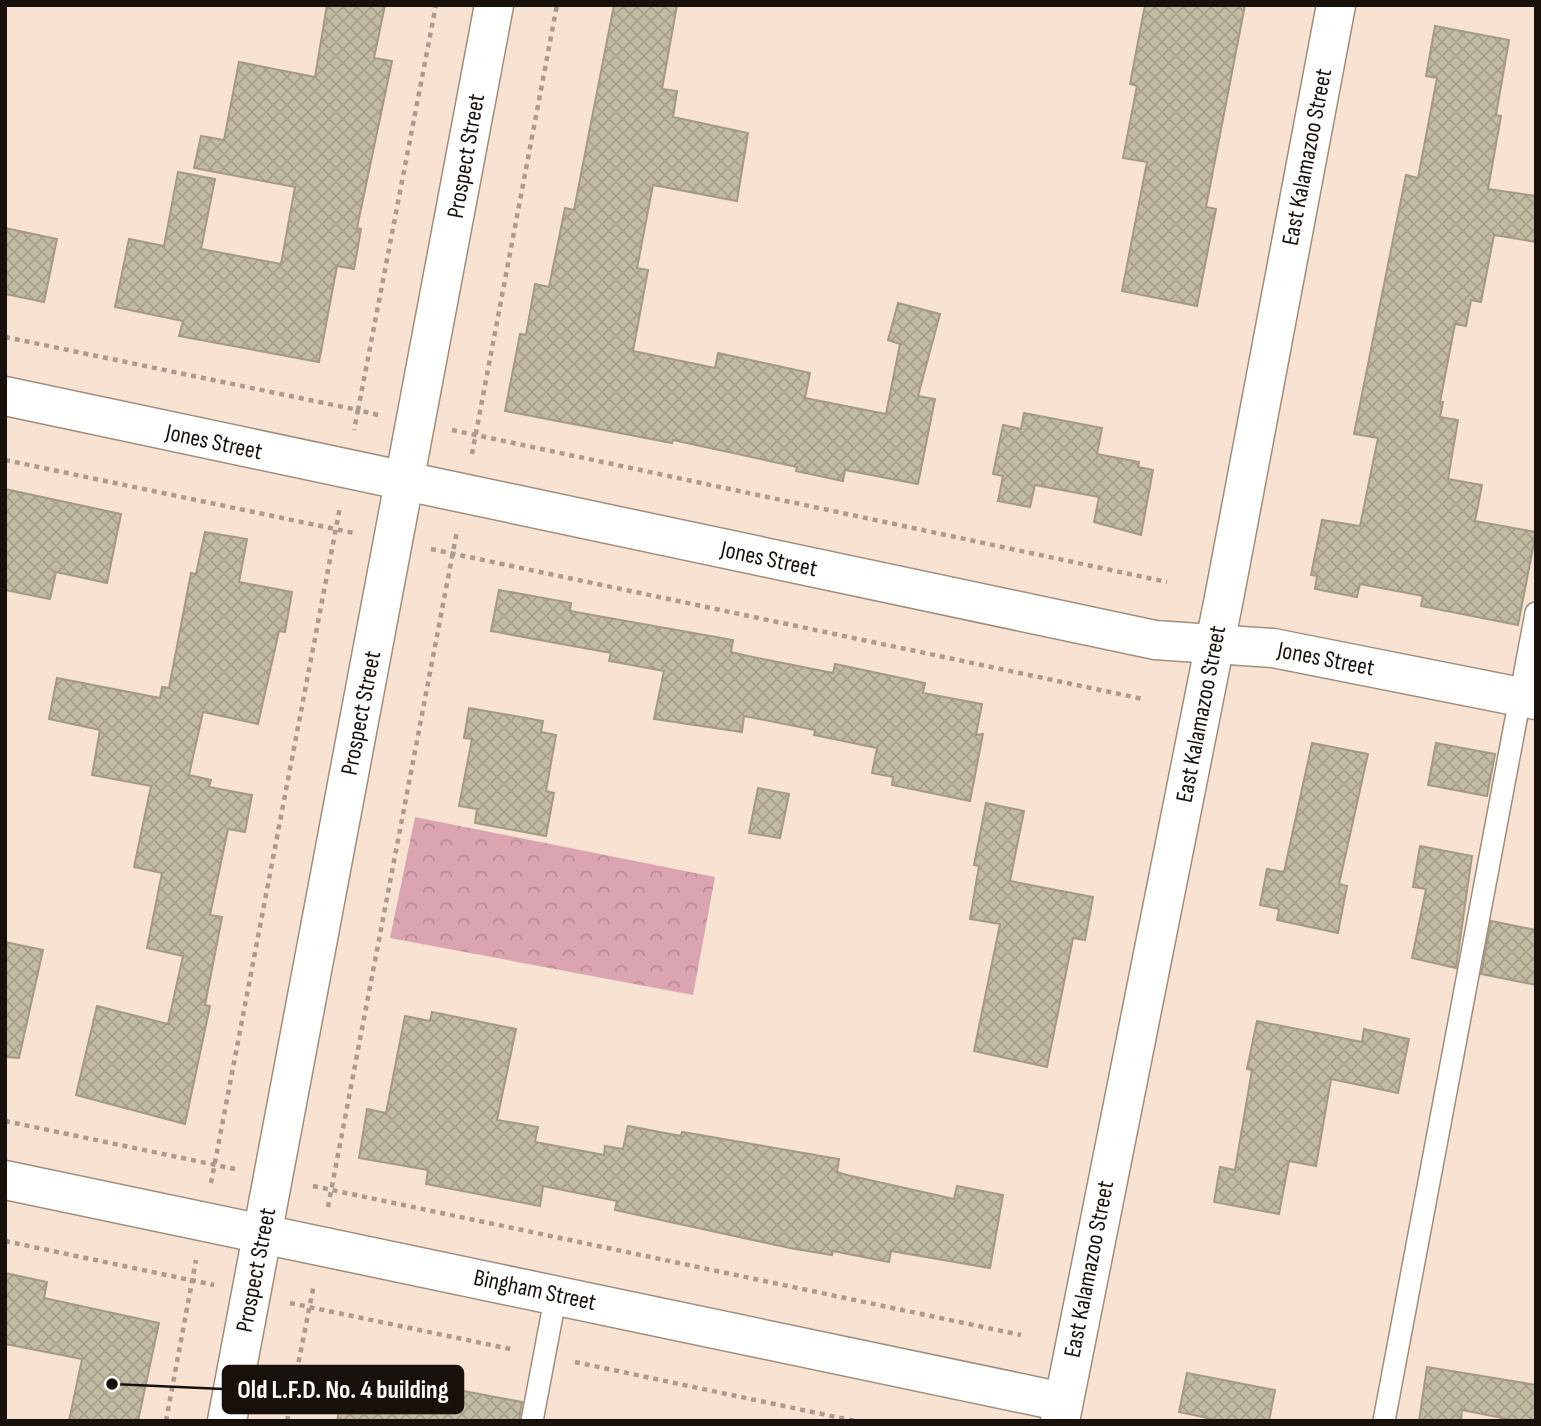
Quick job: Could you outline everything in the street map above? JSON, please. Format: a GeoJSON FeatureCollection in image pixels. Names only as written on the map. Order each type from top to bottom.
{"type":"FeatureCollection","features":[{"type":"Feature","properties":{"kind":"street","name":"Prospect Street"},"geometry":{"type":"LineString","coordinates":[[227,1421],[494,5]]}},
{"type":"Feature","properties":{"kind":"street","name":"East Kalamazoo Street"},"geometry":{"type":"LineString","coordinates":[[1061,1412],[1214,645],[1336,5]]}},
{"type":"Feature","properties":{"kind":"street","name":"Jones Street"},"geometry":{"type":"LineString","coordinates":[[5,397],[1155,640],[1273,648],[1528,698]]}},
{"type":"Feature","properties":{"kind":"street","name":"Bingham Street"},"geometry":{"type":"LineString","coordinates":[[5,1180],[556,1294],[1061,1412]]}},
{"type":"Feature","properties":{"kind":"lane"},"geometry":{"type":"LineString","coordinates":[[1384,1421],[1528,698],[1536,613]]}},
{"type":"Feature","properties":{"kind":"lane"},"geometry":{"type":"LineString","coordinates":[[532,1421],[556,1294]]}},
{"type":"Feature","properties":{"kind":"path"},"geometry":{"type":"LineString","coordinates":[[166,1421],[436,5]]}},
{"type":"Feature","properties":{"kind":"path"},"geometry":{"type":"LineString","coordinates":[[288,1421],[557,5]]}},
{"type":"Feature","properties":{"kind":"path"},"geometry":{"type":"LineString","coordinates":[[5,337],[1167,582]]}},
{"type":"Feature","properties":{"kind":"path"},"geometry":{"type":"LineString","coordinates":[[5,460],[1143,699]]}},
{"type":"Feature","properties":{"kind":"path"},"geometry":{"type":"LineString","coordinates":[[5,1121],[1021,1335]]}},
{"type":"Feature","properties":{"kind":"path"},"geometry":{"type":"LineString","coordinates":[[5,1241],[855,1421]]}},
{"type":"Feature","properties":{"kind":"green space"},"geometry":{"type":"Polygon","coordinates":[[[415,817],[715,877],[693,995],[390,938],[415,817]]]}},
{"type":"Feature","properties":{"kind":"building"},"geometry":{"type":"Polygon","coordinates":[[[327,5],[385,5],[374,58],[392,61],[357,228],[361,229],[354,269],[337,266],[319,362],[179,336],[183,321],[115,307],[129,239],[164,246],[178,172],[215,179],[201,249],[281,264],[295,187],[194,168],[201,136],[224,140],[239,62],[315,77],[327,5]]]}},
{"type":"Feature","properties":{"kind":"building"},"geometry":{"type":"Polygon","coordinates":[[[614,5],[677,5],[662,89],[677,91],[673,117],[748,133],[737,201],[653,185],[637,268],[648,270],[633,351],[715,368],[718,353],[810,373],[805,398],[886,414],[900,344],[888,340],[898,303],[940,314],[918,396],[935,399],[918,484],[845,470],[843,481],[796,471],[797,467],[673,440],[672,443],[505,411],[520,334],[526,335],[535,284],[549,287],[565,208],[574,210],[614,5]]]}},
{"type":"Feature","properties":{"kind":"building"},"geometry":{"type":"Polygon","coordinates":[[[1145,5],[1245,5],[1206,207],[1216,209],[1197,306],[1122,291],[1147,162],[1123,158],[1137,86],[1130,84],[1145,5]]]}},
{"type":"Feature","properties":{"kind":"building"},"geometry":{"type":"Polygon","coordinates":[[[1435,26],[1509,40],[1496,115],[1501,116],[1488,189],[1536,196],[1536,242],[1494,235],[1481,302],[1471,300],[1466,326],[1455,324],[1440,402],[1443,402],[1440,417],[1458,420],[1448,479],[1482,485],[1475,521],[1536,532],[1518,625],[1421,606],[1423,596],[1360,584],[1357,597],[1315,589],[1317,576],[1311,575],[1322,520],[1360,526],[1378,438],[1354,434],[1406,175],[1418,178],[1437,78],[1426,76],[1435,26]]]}},
{"type":"Feature","properties":{"kind":"building"},"geometry":{"type":"Polygon","coordinates":[[[5,228],[57,239],[44,302],[5,294],[5,228]]]}},
{"type":"Feature","properties":{"kind":"building"},"geometry":{"type":"Polygon","coordinates":[[[1024,413],[1102,428],[1097,454],[1139,462],[1138,467],[1153,470],[1141,535],[1094,522],[1099,497],[1035,485],[1030,507],[998,501],[1003,476],[993,474],[1003,425],[1021,429],[1024,413]]]}},
{"type":"Feature","properties":{"kind":"building"},"geometry":{"type":"Polygon","coordinates":[[[5,489],[121,514],[107,583],[56,572],[50,599],[5,590],[5,489]]]}},
{"type":"Feature","properties":{"kind":"building"},"geometry":{"type":"Polygon","coordinates":[[[205,532],[247,539],[239,582],[292,592],[285,632],[279,631],[258,724],[203,712],[189,775],[211,780],[209,787],[252,795],[245,832],[228,829],[210,915],[222,917],[205,1005],[210,1006],[185,1124],[76,1095],[97,1006],[168,1024],[183,956],[147,948],[162,873],[134,867],[151,786],[92,775],[100,730],[49,719],[57,678],[160,698],[162,687],[169,688],[191,573],[196,574],[205,532]]]}},
{"type":"Feature","properties":{"kind":"building"},"geometry":{"type":"Polygon","coordinates":[[[499,590],[571,603],[570,611],[733,640],[731,652],[748,656],[833,673],[835,664],[925,683],[923,693],[982,704],[976,735],[983,734],[970,801],[892,785],[893,777],[872,773],[877,748],[814,735],[815,730],[744,716],[742,732],[654,719],[664,671],[609,661],[611,653],[491,631],[499,590]]]}},
{"type":"Feature","properties":{"kind":"building"},"geometry":{"type":"Polygon","coordinates":[[[469,708],[543,721],[541,732],[556,735],[546,791],[554,793],[546,836],[475,823],[477,809],[459,806],[472,739],[464,738],[469,708]]]}},
{"type":"Feature","properties":{"kind":"building"},"geometry":{"type":"Polygon","coordinates":[[[1312,743],[1368,754],[1339,884],[1347,886],[1338,933],[1277,920],[1279,909],[1260,905],[1267,869],[1284,872],[1312,743]]]}},
{"type":"Feature","properties":{"kind":"building"},"geometry":{"type":"Polygon","coordinates":[[[1436,743],[1495,754],[1487,796],[1428,785],[1436,743]]]}},
{"type":"Feature","properties":{"kind":"building"},"geometry":{"type":"Polygon","coordinates":[[[758,788],[789,794],[780,838],[749,833],[758,788]]]}},
{"type":"Feature","properties":{"kind":"building"},"geometry":{"type":"Polygon","coordinates":[[[986,803],[1024,811],[1010,881],[1093,897],[1085,940],[1073,938],[1047,1067],[974,1051],[1000,924],[970,919],[979,866],[974,865],[986,803]]]}},
{"type":"Feature","properties":{"kind":"building"},"geometry":{"type":"Polygon","coordinates":[[[1420,846],[1472,856],[1456,968],[1412,958],[1426,889],[1413,887],[1420,846]]]}},
{"type":"Feature","properties":{"kind":"building"},"geometry":{"type":"Polygon","coordinates":[[[1491,921],[1536,930],[1536,985],[1481,974],[1491,921]]]}},
{"type":"Feature","properties":{"kind":"building"},"geometry":{"type":"Polygon","coordinates":[[[5,942],[43,950],[19,1058],[5,1057],[5,942]]]}},
{"type":"Feature","properties":{"kind":"building"},"geometry":{"type":"Polygon","coordinates":[[[432,1012],[516,1029],[497,1120],[538,1127],[535,1142],[604,1155],[605,1146],[623,1149],[628,1126],[681,1136],[682,1132],[839,1159],[837,1172],[954,1199],[957,1186],[1003,1195],[990,1268],[891,1251],[889,1262],[833,1251],[832,1255],[790,1248],[615,1210],[617,1201],[543,1186],[540,1206],[426,1184],[428,1170],[359,1158],[367,1109],[386,1113],[405,1016],[430,1021],[432,1012]]]}},
{"type":"Feature","properties":{"kind":"building"},"geometry":{"type":"Polygon","coordinates":[[[1257,1021],[1362,1042],[1364,1029],[1409,1039],[1398,1093],[1331,1079],[1316,1166],[1289,1161],[1279,1214],[1214,1202],[1220,1167],[1235,1170],[1252,1070],[1247,1069],[1257,1021]]]}},
{"type":"Feature","properties":{"kind":"building"},"geometry":{"type":"Polygon","coordinates":[[[5,1273],[47,1282],[44,1298],[159,1323],[138,1421],[69,1421],[82,1359],[5,1344],[5,1273]]]}},
{"type":"Feature","properties":{"kind":"building"},"geometry":{"type":"Polygon","coordinates":[[[1427,1367],[1536,1385],[1536,1421],[1517,1421],[1462,1410],[1461,1421],[1419,1421],[1427,1367]]]}},
{"type":"Feature","properties":{"kind":"building"},"geometry":{"type":"Polygon","coordinates":[[[347,1369],[522,1402],[519,1421],[337,1421],[347,1369]]]}},
{"type":"Feature","properties":{"kind":"building"},"geometry":{"type":"Polygon","coordinates":[[[1187,1373],[1275,1390],[1269,1421],[1222,1421],[1179,1412],[1187,1373]]]}},
{"type":"Feature","properties":{"kind":"place","name":"Old L.F.D. No. 4 building"},"geometry":{"type":"Point","coordinates":[112,1384]}}]}
